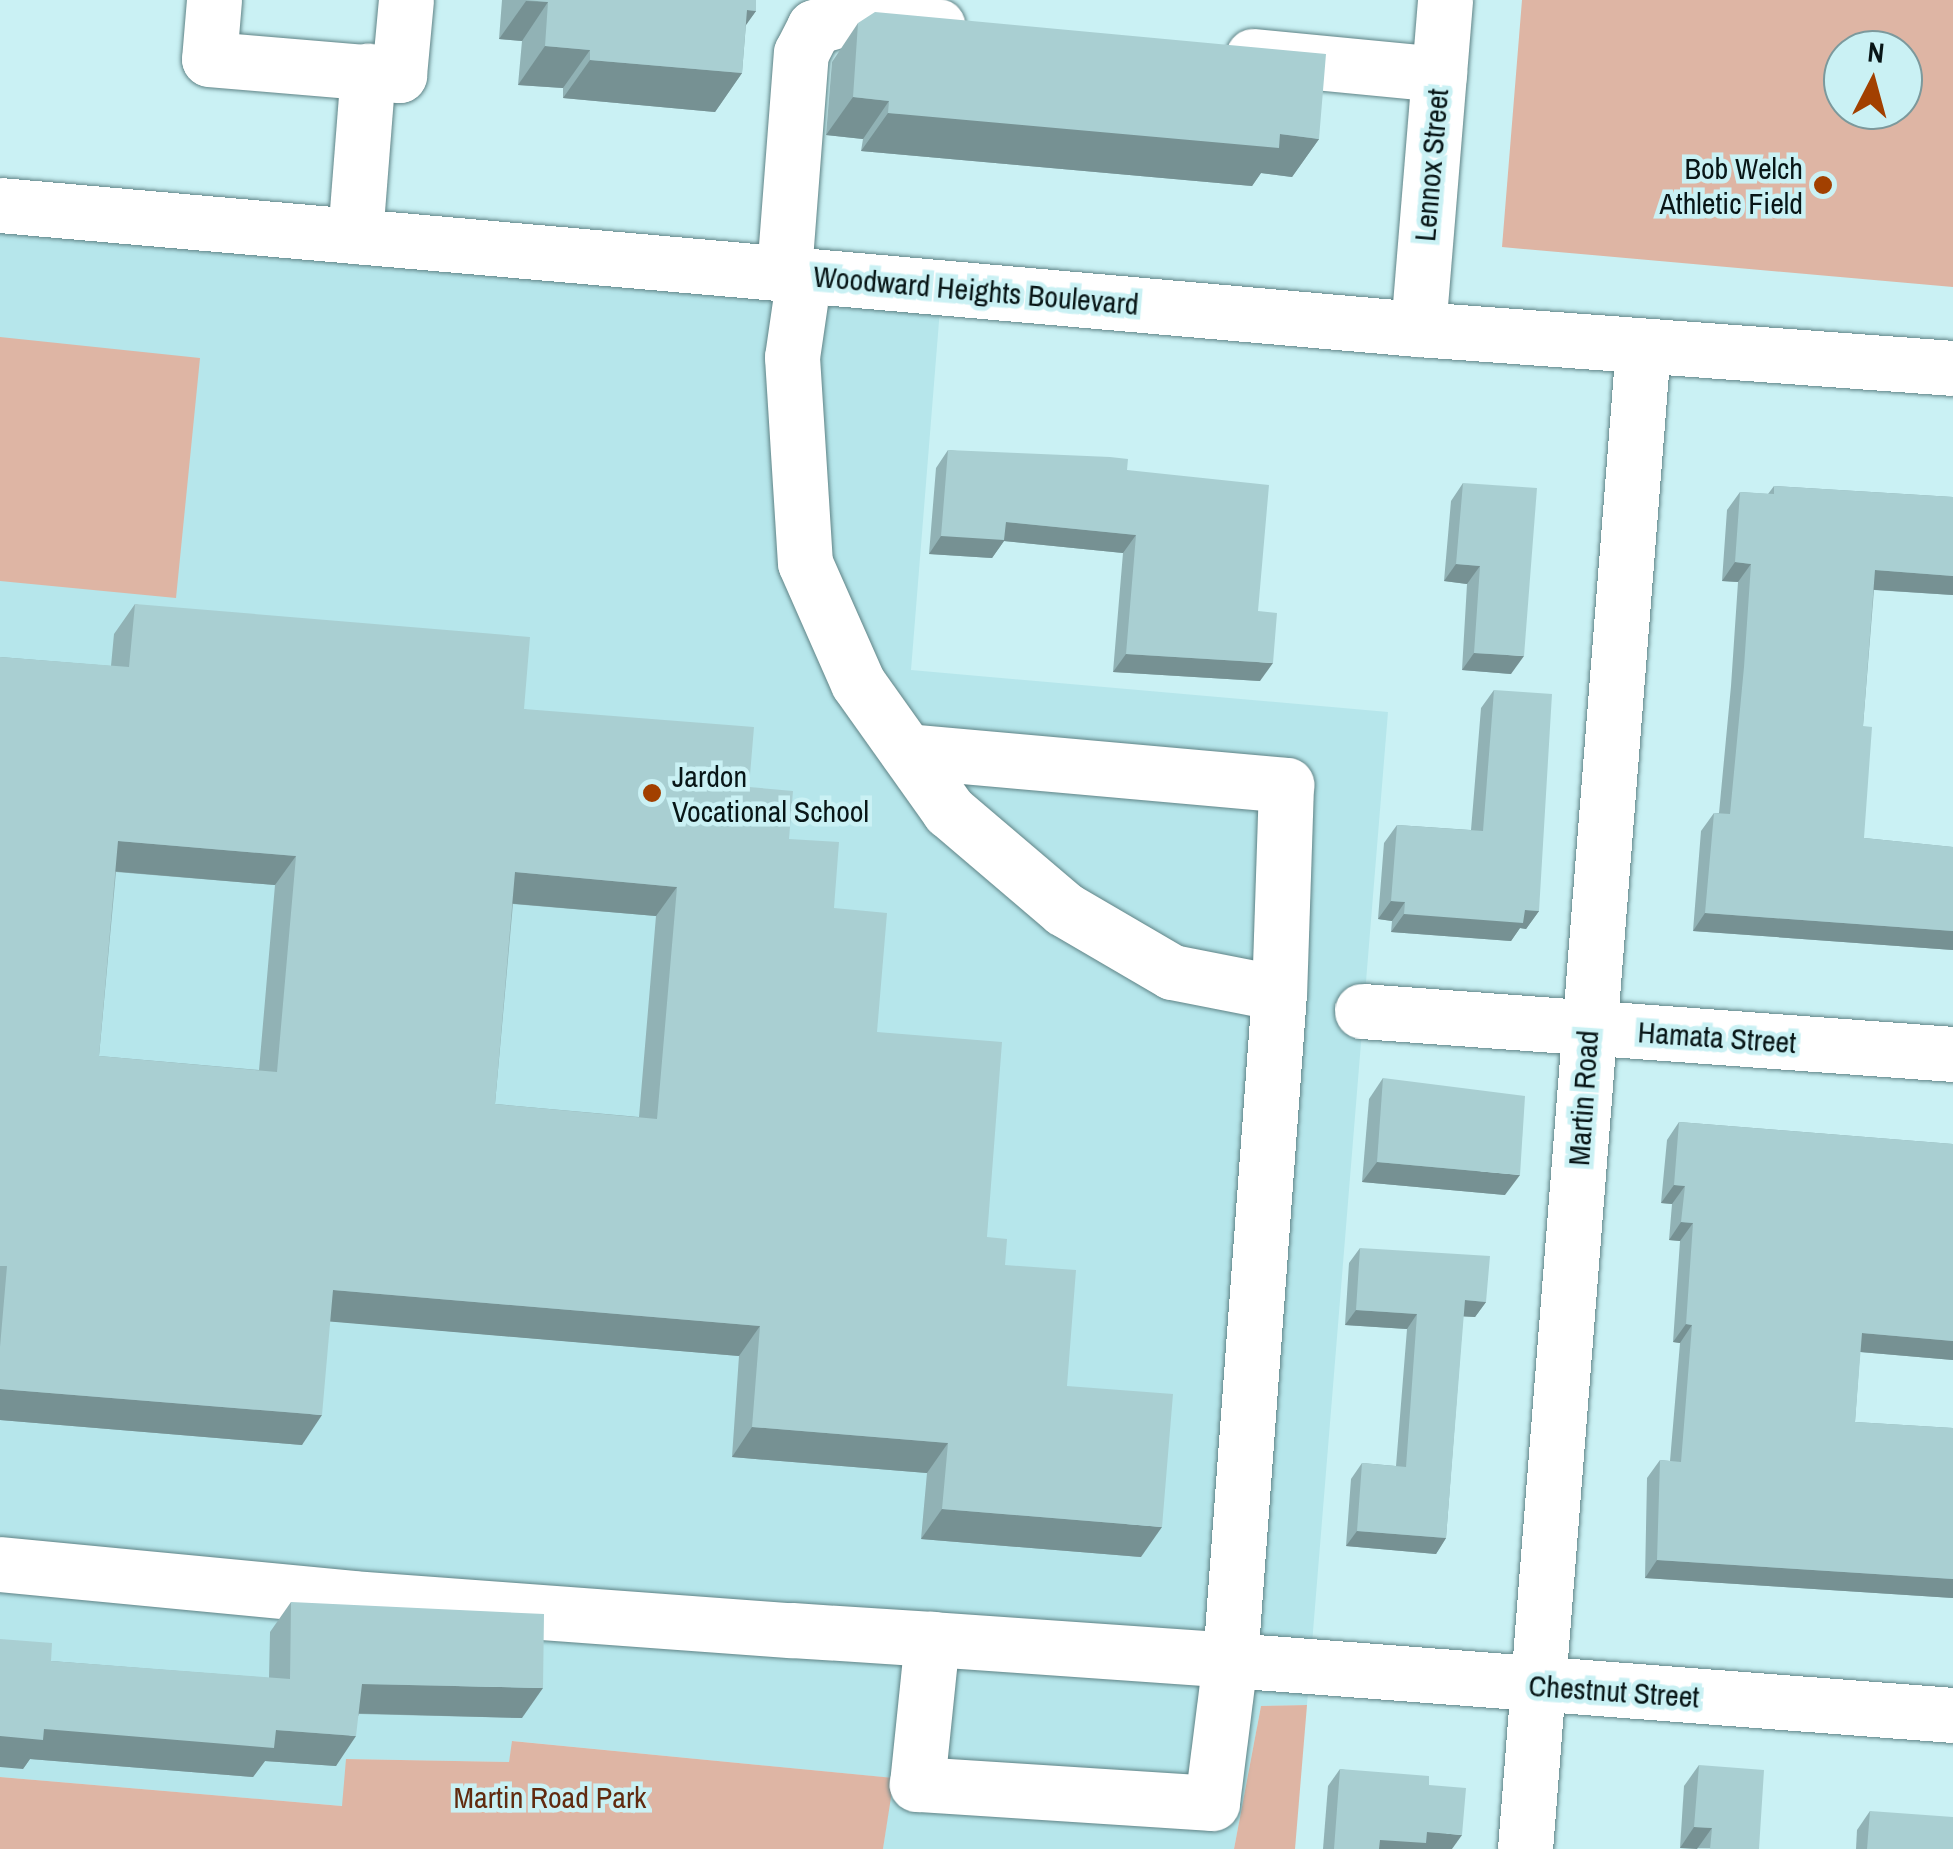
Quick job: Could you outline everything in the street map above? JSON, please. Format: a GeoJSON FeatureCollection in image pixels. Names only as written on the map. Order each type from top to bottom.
{"type":"FeatureCollection","features":[{"type":"Feature","properties":{"kind":"street"},"geometry":{"type":"LineString","coordinates":[[214,0],[209,59],[400,75],[406,0]]}},
{"type":"Feature","properties":{"kind":"street","name":"Lennox Street"},"geometry":{"type":"LineString","coordinates":[[1418,329],[1445,0]]}},
{"type":"Feature","properties":{"kind":"street"},"geometry":{"type":"LineString","coordinates":[[980,30],[845,18],[814,27],[801,53],[792,357],[805,563],[858,683],[949,811],[1064,908],[1172,972],[1279,993]]}},
{"type":"Feature","properties":{"kind":"street"},"geometry":{"type":"LineString","coordinates":[[1192,50],[1439,74]]}},
{"type":"Feature","properties":{"kind":"street"},"geometry":{"type":"LineString","coordinates":[[355,236],[368,72]]}},
{"type":"Feature","properties":{"kind":"street","name":"Woodward Heights Boulevard"},"geometry":{"type":"LineString","coordinates":[[0,205],[1418,329],[1953,368]]}},
{"type":"Feature","properties":{"kind":"street","name":"Martin Road"},"geometry":{"type":"LineString","coordinates":[[1526,1849],[1644,346]]}},
{"type":"Feature","properties":{"kind":"street"},"geometry":{"type":"LineString","coordinates":[[907,751],[1286,786],[1252,1663],[1212,1803],[917,1784],[932,1639]]}},
{"type":"Feature","properties":{"kind":"street","name":"Hamata Street"},"geometry":{"type":"LineString","coordinates":[[1362,1012],[1953,1054]]}},
{"type":"Feature","properties":{"kind":"street","name":"Chestnut Street"},"geometry":{"type":"LineString","coordinates":[[0,1564],[350,1598],[1953,1715]]}},
{"type":"Feature","properties":{"kind":"shaded area"},"geometry":{"type":"Polygon","coordinates":[[[0,227],[940,309],[911,670],[1388,712],[1307,1705],[1261,1706],[1234,1849],[883,1849],[893,1778],[513,1741],[509,1762],[347,1759],[343,1806],[0,1777],[0,227]]]}},
{"type":"Feature","properties":{"kind":"green space","name":"Bob Welch Athletic Field"},"geometry":{"type":"Polygon","coordinates":[[[1522,0],[1953,0],[1953,287],[1502,247],[1522,0]]]}},
{"type":"Feature","properties":{"kind":"green space"},"geometry":{"type":"Polygon","coordinates":[[[0,337],[200,358],[176,598],[0,581],[0,337]]]}},
{"type":"Feature","properties":{"kind":"green space"},"geometry":{"type":"Polygon","coordinates":[[[1307,1705],[1295,1849],[1234,1849],[1261,1706],[1307,1705]]]}},
{"type":"Feature","properties":{"kind":"green space","name":"Martin Road Park"},"geometry":{"type":"Polygon","coordinates":[[[512,1741],[894,1778],[883,1849],[0,1849],[0,1777],[342,1806],[346,1759],[509,1762],[512,1741]]]}},
{"type":"Feature","properties":{"kind":"building"},"geometry":{"type":"Polygon","coordinates":[[[526,0],[756,0],[756,11],[747,10],[742,73],[590,60],[590,50],[545,46],[548,2],[526,0]]]}},
{"type":"Feature","properties":{"kind":"building"},"geometry":{"type":"Polygon","coordinates":[[[875,12],[1326,54],[1319,139],[1280,134],[1279,148],[888,113],[889,101],[853,97],[858,23],[875,12]]]}},
{"type":"Feature","properties":{"kind":"building"},"geometry":{"type":"Polygon","coordinates":[[[948,450],[1110,457],[1128,459],[1127,470],[1269,485],[1258,611],[1277,613],[1273,663],[1126,654],[1136,535],[1006,522],[1004,540],[941,536],[948,450]]]}},
{"type":"Feature","properties":{"kind":"building"},"geometry":{"type":"Polygon","coordinates":[[[1463,483],[1537,488],[1524,656],[1474,653],[1480,566],[1456,564],[1463,483]]]}},
{"type":"Feature","properties":{"kind":"building"},"geometry":{"type":"Polygon","coordinates":[[[1774,486],[1953,497],[1953,576],[1875,570],[1863,726],[1872,727],[1864,838],[1953,847],[1953,931],[1705,913],[1714,813],[1730,814],[1744,667],[1751,564],[1735,562],[1740,492],[1774,494],[1774,486]]]}},
{"type":"Feature","properties":{"kind":"building"},"geometry":{"type":"Polygon","coordinates":[[[135,604],[530,637],[524,709],[754,727],[749,787],[793,791],[789,839],[839,842],[834,908],[887,913],[877,1032],[1002,1042],[987,1237],[1007,1239],[1005,1265],[1076,1270],[1067,1386],[1173,1394],[1162,1527],[942,1509],[948,1443],[752,1427],[760,1326],[333,1290],[322,1415],[0,1389],[7,1266],[0,1266],[0,657],[129,667],[135,604]],[[118,841],[99,1056],[277,1072],[296,856],[118,841]],[[515,872],[495,1104],[657,1119],[677,887],[515,872]]]}},
{"type":"Feature","properties":{"kind":"building"},"geometry":{"type":"Polygon","coordinates":[[[1494,690],[1552,694],[1539,911],[1525,910],[1523,923],[1404,914],[1405,902],[1391,901],[1397,825],[1483,831],[1494,690]]]}},
{"type":"Feature","properties":{"kind":"building"},"geometry":{"type":"Polygon","coordinates":[[[1383,1078],[1525,1096],[1520,1175],[1377,1162],[1383,1078]]]}},
{"type":"Feature","properties":{"kind":"building"},"geometry":{"type":"Polygon","coordinates":[[[1679,1122],[1953,1144],[1953,1341],[1862,1333],[1855,1422],[1953,1428],[1953,1579],[1657,1560],[1660,1460],[1681,1462],[1692,1325],[1686,1324],[1693,1223],[1681,1222],[1685,1186],[1674,1185],[1679,1122]]]}},
{"type":"Feature","properties":{"kind":"building"},"geometry":{"type":"Polygon","coordinates":[[[1360,1248],[1490,1256],[1486,1302],[1465,1300],[1446,1538],[1357,1531],[1362,1463],[1406,1467],[1417,1314],[1356,1310],[1360,1248]]]}},
{"type":"Feature","properties":{"kind":"building"},"geometry":{"type":"Polygon","coordinates":[[[291,1602],[544,1614],[543,1688],[362,1684],[356,1736],[276,1730],[274,1748],[44,1729],[43,1740],[0,1736],[0,1639],[52,1643],[51,1661],[290,1679],[291,1602]]]}},
{"type":"Feature","properties":{"kind":"building"},"geometry":{"type":"Polygon","coordinates":[[[1699,1765],[1764,1770],[1759,1849],[1710,1849],[1712,1828],[1694,1827],[1699,1765]]]}},
{"type":"Feature","properties":{"kind":"building"},"geometry":{"type":"Polygon","coordinates":[[[1340,1769],[1429,1776],[1429,1785],[1466,1788],[1462,1835],[1427,1832],[1426,1843],[1380,1840],[1379,1849],[1334,1849],[1340,1769]]]}},
{"type":"Feature","properties":{"kind":"building"},"geometry":{"type":"Polygon","coordinates":[[[1870,1811],[1953,1817],[1953,1849],[1867,1849],[1870,1811]]]}},
{"type":"Feature","properties":{"kind":"place","name":"Bob Welch Athletic Field"},"geometry":{"type":"Point","coordinates":[1823,185]}},
{"type":"Feature","properties":{"kind":"place","name":"Jardon Vocational School"},"geometry":{"type":"Point","coordinates":[652,793]}}]}
